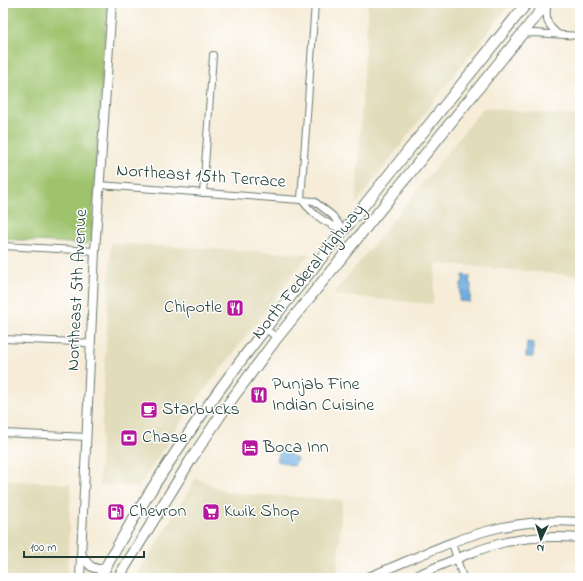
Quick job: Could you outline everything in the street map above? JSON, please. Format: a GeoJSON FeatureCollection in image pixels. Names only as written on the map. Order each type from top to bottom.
{"type":"FeatureCollection","features":[{"type":"Feature","properties":{"kind":"main road","name":"North Federal Highway"},"geometry":{"type":"LineString","coordinates":[[102,574],[162,474],[213,398],[265,328],[527,3]]}},
{"type":"Feature","properties":{"kind":"main road","name":"North Federal Highway"},"geometry":{"type":"LineString","coordinates":[[118,578],[175,484],[213,427],[277,338],[536,17],[544,3]]}},
{"type":"Feature","properties":{"kind":"main road"},"geometry":{"type":"LineString","coordinates":[[357,239],[354,233],[361,209]]}},
{"type":"Feature","properties":{"kind":"main road"},"geometry":{"type":"LineString","coordinates":[[340,261],[345,238],[343,230]]}},
{"type":"Feature","properties":{"kind":"main road"},"geometry":{"type":"LineString","coordinates":[[213,398],[216,407],[213,427]]}},
{"type":"Feature","properties":{"kind":"main road"},"geometry":{"type":"LineString","coordinates":[[162,474],[175,484]]}},
{"type":"Feature","properties":{"kind":"street","name":"Northeast 5th Avenue"},"geometry":{"type":"LineString","coordinates":[[80,578],[95,251],[112,3]]}},
{"type":"Feature","properties":{"kind":"street"},"geometry":{"type":"LineString","coordinates":[[301,199],[315,3]]}},
{"type":"Feature","properties":{"kind":"street"},"geometry":{"type":"LineString","coordinates":[[544,3],[548,25],[558,34]]}},
{"type":"Feature","properties":{"kind":"street"},"geometry":{"type":"LineString","coordinates":[[521,35],[534,33],[580,36]]}},
{"type":"Feature","properties":{"kind":"street"},"geometry":{"type":"LineString","coordinates":[[203,193],[212,55]]}},
{"type":"Feature","properties":{"kind":"street","name":"Northeast 15th Terrace"},"geometry":{"type":"LineString","coordinates":[[99,186],[314,201],[333,216],[343,230]]}},
{"type":"Feature","properties":{"kind":"street","name":"Northeast 15th Terrace"},"geometry":{"type":"LineString","coordinates":[[301,199],[309,210],[326,223],[343,230]]}},
{"type":"Feature","properties":{"kind":"street"},"geometry":{"type":"LineString","coordinates":[[3,246],[95,251]]}},
{"type":"Feature","properties":{"kind":"street"},"geometry":{"type":"LineString","coordinates":[[265,328],[277,338]]}},
{"type":"Feature","properties":{"kind":"street"},"geometry":{"type":"LineString","coordinates":[[3,339],[77,342],[91,344]]}},
{"type":"Feature","properties":{"kind":"street"},"geometry":{"type":"LineString","coordinates":[[3,433],[87,437]]}},
{"type":"Feature","properties":{"kind":"street"},"geometry":{"type":"LineString","coordinates":[[366,578],[452,543],[497,528],[553,521],[580,522]]}},
{"type":"Feature","properties":{"kind":"street"},"geometry":{"type":"LineString","coordinates":[[410,578],[483,549],[507,542],[547,538],[580,538]]}},
{"type":"Feature","properties":{"kind":"street"},"geometry":{"type":"LineString","coordinates":[[452,543],[463,578]]}},
{"type":"Feature","properties":{"kind":"street"},"geometry":{"type":"LineString","coordinates":[[82,555],[88,565],[102,574]]}},
{"type":"Feature","properties":{"kind":"shaded area"},"geometry":{"type":"Polygon","coordinates":[[[368,3],[511,3],[459,68],[356,204],[368,3]]]}},
{"type":"Feature","properties":{"kind":"shaded area"},"geometry":{"type":"Polygon","coordinates":[[[483,108],[580,116],[580,276],[436,263],[433,304],[333,295],[483,108]]]}},
{"type":"Feature","properties":{"kind":"shaded area"},"geometry":{"type":"Polygon","coordinates":[[[111,243],[309,254],[185,416],[139,487],[99,485],[111,243]]]}},
{"type":"Feature","properties":{"kind":"shaded area"},"geometry":{"type":"Polygon","coordinates":[[[196,478],[227,492],[342,500],[337,575],[331,578],[135,578],[196,478]]]}},
{"type":"Feature","properties":{"kind":"shaded area"},"geometry":{"type":"Polygon","coordinates":[[[3,480],[71,484],[67,578],[3,578],[3,480]]]}},
{"type":"Feature","properties":{"kind":"green space"},"geometry":{"type":"Polygon","coordinates":[[[3,3],[107,3],[91,239],[90,242],[86,244],[3,239],[3,3]]]}},
{"type":"Feature","properties":{"kind":"water"},"geometry":{"type":"Polygon","coordinates":[[[463,275],[470,276],[470,302],[459,301],[461,283],[463,283],[463,275]]]}},
{"type":"Feature","properties":{"kind":"water"},"geometry":{"type":"Polygon","coordinates":[[[527,342],[534,343],[533,357],[526,357],[527,342]]]}},
{"type":"Feature","properties":{"kind":"water"},"geometry":{"type":"Polygon","coordinates":[[[282,449],[297,459],[294,466],[277,461],[280,450],[282,449]]]}},
{"type":"Feature","properties":{"kind":"place","name":"Chipotle"},"geometry":{"type":"Point","coordinates":[235,308]}},
{"type":"Feature","properties":{"kind":"place","name":"Punjab Fine Indian Cuisine"},"geometry":{"type":"Point","coordinates":[259,395]}},
{"type":"Feature","properties":{"kind":"place","name":"Starbucks"},"geometry":{"type":"Point","coordinates":[149,410]}},
{"type":"Feature","properties":{"kind":"place","name":"Chase"},"geometry":{"type":"Point","coordinates":[129,438]}},
{"type":"Feature","properties":{"kind":"place","name":"Boca Inn"},"geometry":{"type":"Point","coordinates":[250,448]}},
{"type":"Feature","properties":{"kind":"place","name":"Chevron"},"geometry":{"type":"Point","coordinates":[116,512]}},
{"type":"Feature","properties":{"kind":"place","name":"Kwik Shop"},"geometry":{"type":"Point","coordinates":[211,512]}}]}
